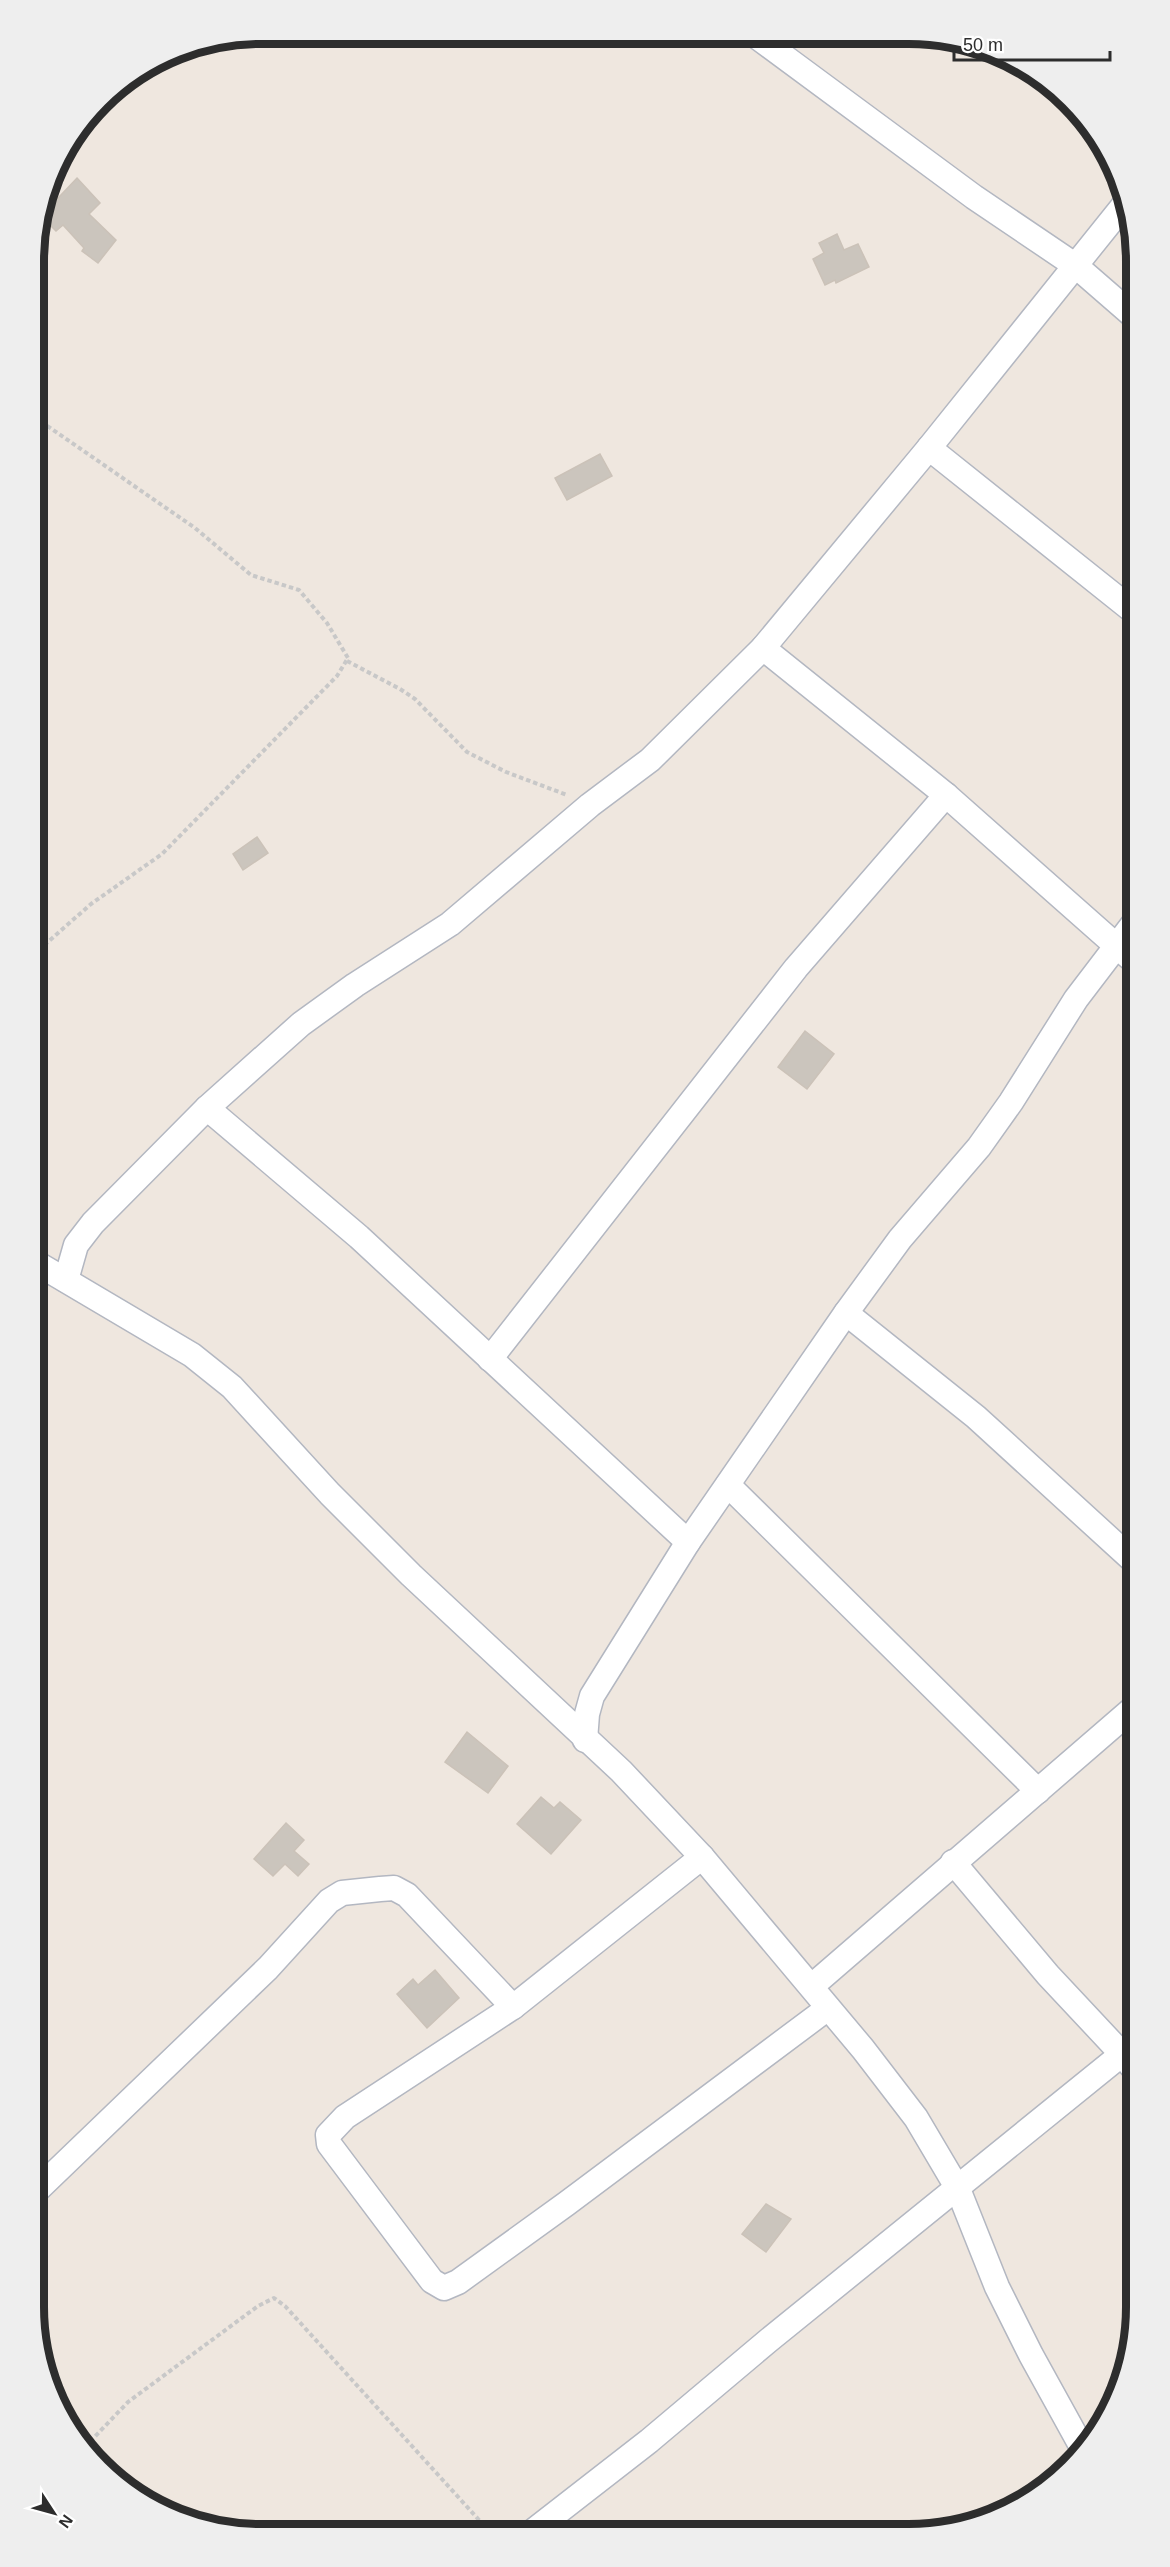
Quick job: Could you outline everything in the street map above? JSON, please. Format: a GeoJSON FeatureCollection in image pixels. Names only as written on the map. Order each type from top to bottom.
{"type":"FeatureCollection","features":[{"type":"Feature","properties":{"kind":"street"},"geometry":{"type":"LineString","coordinates":[[767,44],[974,197],[1076,266],[1126,309]]}},
{"type":"Feature","properties":{"kind":"street"},"geometry":{"type":"LineString","coordinates":[[66,1280],[76,1245],[93,1223],[207,1108],[302,1024],[355,984],[450,924],[590,805],[650,760],[763,648],[929,448],[1120,210]]}},
{"type":"Feature","properties":{"kind":"street"},"geometry":{"type":"LineString","coordinates":[[929,448],[1126,605]]}},
{"type":"Feature","properties":{"kind":"street"},"geometry":{"type":"LineString","coordinates":[[763,648],[946,795],[1126,954]]}},
{"type":"Feature","properties":{"kind":"street"},"geometry":{"type":"LineString","coordinates":[[490,1359],[796,968],[946,795]]}},
{"type":"Feature","properties":{"kind":"street"},"geometry":{"type":"LineString","coordinates":[[585,1740],[592,1696],[688,1542],[846,1313],[900,1239],[979,1147],[1126,932]]}},
{"type":"Feature","properties":{"kind":"street"},"geometry":{"type":"LineString","coordinates":[[207,1108],[359,1237],[688,1542]]}},
{"type":"Feature","properties":{"kind":"street"},"geometry":{"type":"LineString","coordinates":[[44,1267],[192,1354],[232,1387],[330,1494],[585,1740],[621,1771],[702,1857],[812,1986],[916,2118],[958,2189],[997,2287],[1079,2442]]}},
{"type":"Feature","properties":{"kind":"street"},"geometry":{"type":"LineString","coordinates":[[846,1313],[976,1418],[1126,1554]]}},
{"type":"Feature","properties":{"kind":"street"},"geometry":{"type":"LineString","coordinates":[[728,1485],[1038,1791]]}},
{"type":"Feature","properties":{"kind":"street"},"geometry":{"type":"LineString","coordinates":[[812,1986],[1126,1715]]}},
{"type":"Feature","properties":{"kind":"street"},"geometry":{"type":"LineString","coordinates":[[702,1857],[513,2007],[345,2117],[328,2135],[329,2144],[432,2281],[444,2288],[458,2282],[828,2008]]}},
{"type":"Feature","properties":{"kind":"street"},"geometry":{"type":"LineString","coordinates":[[953,1862],[1048,1975],[1126,2044]]}},
{"type":"Feature","properties":{"kind":"street"},"geometry":{"type":"LineString","coordinates":[[44,2183],[268,1968],[329,1901],[342,1893],[394,1888],[407,1895],[513,2007]]}},
{"type":"Feature","properties":{"kind":"street"},"geometry":{"type":"LineString","coordinates":[[542,2524],[649,2441],[769,2340],[1126,2051]]}},
{"type":"Feature","properties":{"kind":"path"},"geometry":{"type":"LineString","coordinates":[[44,424],[195,528],[251,575],[299,590],[327,623],[347,653],[347,661],[337,676],[162,854],[91,904],[44,945]]}},
{"type":"Feature","properties":{"kind":"path"},"geometry":{"type":"LineString","coordinates":[[347,661],[400,688],[467,752],[506,772],[590,805]]}},
{"type":"Feature","properties":{"kind":"path"},"geometry":{"type":"LineString","coordinates":[[90,2442],[128,2402],[258,2306],[274,2298],[285,2306],[483,2524]]}},
{"type":"Feature","properties":{"kind":"building"},"geometry":{"type":"Polygon","coordinates":[[[77,178],[100,203],[89,214],[116,240],[98,263],[82,251],[84,248],[63,225],[56,231],[47,222],[51,206],[77,178]]]}},
{"type":"Feature","properties":{"kind":"building"},"geometry":{"type":"Polygon","coordinates":[[[837,234],[844,250],[858,244],[869,267],[836,283],[835,280],[825,285],[813,259],[824,253],[819,243],[837,234]]]}},
{"type":"Feature","properties":{"kind":"building"},"geometry":{"type":"Polygon","coordinates":[[[600,454],[612,476],[567,500],[555,478],[600,454]]]}},
{"type":"Feature","properties":{"kind":"building"},"geometry":{"type":"Polygon","coordinates":[[[257,837],[268,853],[243,870],[233,854],[257,837]]]}},
{"type":"Feature","properties":{"kind":"building"},"geometry":{"type":"Polygon","coordinates":[[[805,1031],[834,1054],[807,1089],[778,1067],[805,1031]]]}},
{"type":"Feature","properties":{"kind":"building"},"geometry":{"type":"Polygon","coordinates":[[[467,1732],[508,1766],[488,1793],[445,1762],[467,1732]]]}},
{"type":"Feature","properties":{"kind":"building"},"geometry":{"type":"Polygon","coordinates":[[[541,1797],[554,1808],[560,1802],[581,1820],[551,1854],[517,1824],[541,1797]]]}},
{"type":"Feature","properties":{"kind":"building"},"geometry":{"type":"Polygon","coordinates":[[[286,1823],[304,1840],[294,1851],[309,1864],[298,1876],[285,1864],[273,1876],[254,1859],[286,1823]]]}},
{"type":"Feature","properties":{"kind":"building"},"geometry":{"type":"Polygon","coordinates":[[[435,1970],[459,1998],[427,2028],[397,1994],[413,1979],[418,1985],[435,1970]]]}},
{"type":"Feature","properties":{"kind":"building"},"geometry":{"type":"Polygon","coordinates":[[[766,2204],[791,2219],[766,2252],[742,2234],[766,2204]]]}}]}
